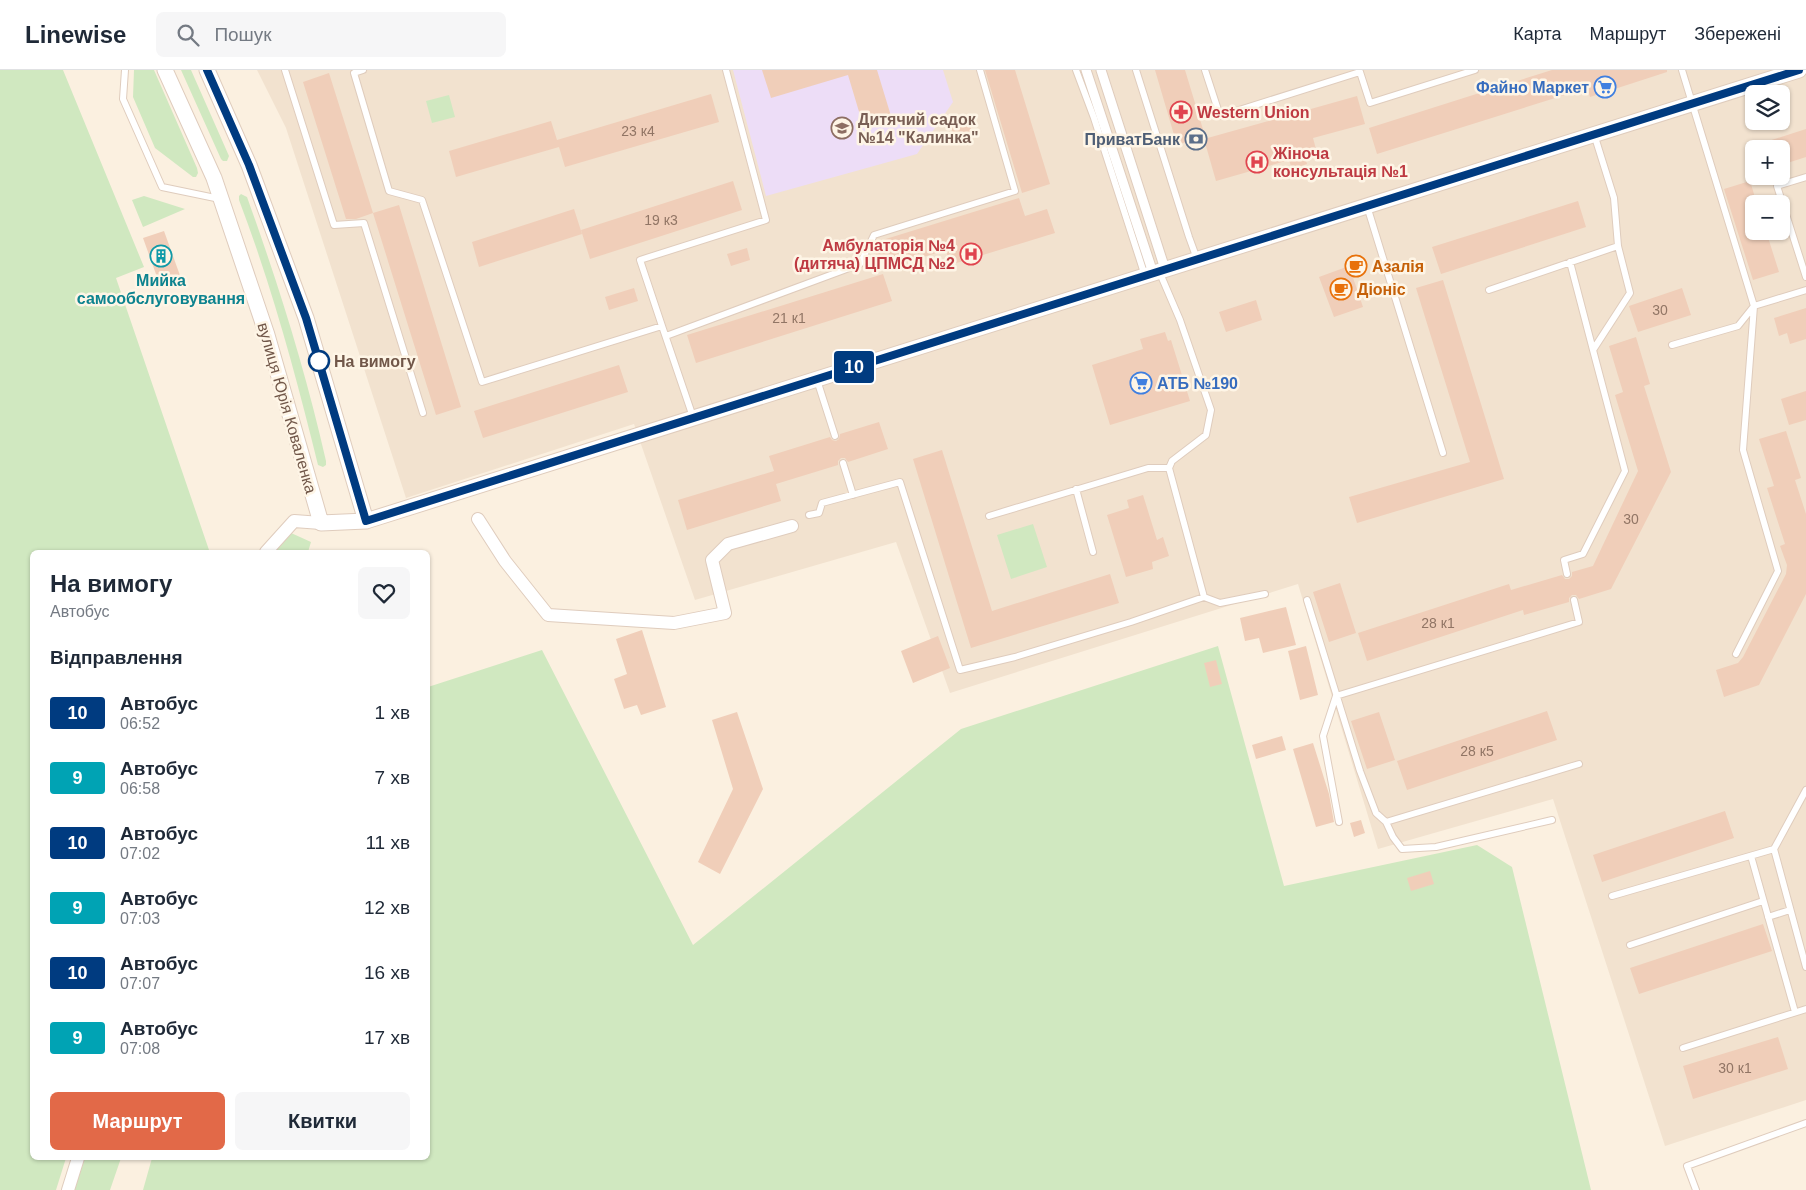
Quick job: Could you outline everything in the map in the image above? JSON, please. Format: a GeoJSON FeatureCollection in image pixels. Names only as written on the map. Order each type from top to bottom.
{"type":"FeatureCollection","features":[{"type":"Feature","properties":{"kind":"street","name":"вулиця Юрія Коваленка"},"geometry":{"type":"LineString","coordinates":[[165,70],[214,178],[267,335],[321,523]]}},
{"type":"Feature","properties":{"kind":"street"},"geometry":{"type":"LineString","coordinates":[[207,70],[249,165],[306,318],[366,521]]}},
{"type":"Feature","properties":{"kind":"street"},"geometry":{"type":"LineString","coordinates":[[1086,70],[1156,272]]}},
{"type":"Feature","properties":{"kind":"street"},"geometry":{"type":"LineString","coordinates":[[1100,70],[1156,272]]}},
{"type":"Feature","properties":{"kind":"street"},"geometry":{"type":"LineString","coordinates":[[268,550],[294,521],[321,523],[366,521],[1799,70]]}},
{"type":"Feature","properties":{"kind":"street"},"geometry":{"type":"LineString","coordinates":[[478,519],[505,561],[548,615],[674,623],[725,613],[712,560],[728,544],[792,526]]}},
{"type":"Feature","properties":{"kind":"street"},"geometry":{"type":"LineString","coordinates":[[68,1190],[77,1160]]}},
{"type":"Feature","properties":{"kind":"lane"},"geometry":{"type":"LineString","coordinates":[[125,70],[123,99],[162,187],[221,199]]}},
{"type":"Feature","properties":{"kind":"lane"},"geometry":{"type":"LineString","coordinates":[[285,70],[334,225],[364,223],[423,412]]}},
{"type":"Feature","properties":{"kind":"lane"},"geometry":{"type":"LineString","coordinates":[[363,70],[354,73],[389,191],[422,200],[482,382],[662,326]]}},
{"type":"Feature","properties":{"kind":"lane"},"geometry":{"type":"LineString","coordinates":[[693,418],[640,260],[766,220],[726,70]]}},
{"type":"Feature","properties":{"kind":"lane"},"geometry":{"type":"LineString","coordinates":[[666,336],[860,264],[874,235],[1015,191],[980,70]]}},
{"type":"Feature","properties":{"kind":"lane"},"geometry":{"type":"LineString","coordinates":[[1076,70],[1156,272],[1180,320],[1211,410],[1206,435],[1172,460],[1169,468],[1204,597]]}},
{"type":"Feature","properties":{"kind":"lane"},"geometry":{"type":"LineString","coordinates":[[1136,70],[1197,259]]}},
{"type":"Feature","properties":{"kind":"lane"},"geometry":{"type":"LineString","coordinates":[[1205,70],[1220,116],[1360,72],[1370,103],[1474,70]]}},
{"type":"Feature","properties":{"kind":"lane"},"geometry":{"type":"LineString","coordinates":[[1682,70],[1754,306],[1743,450],[1778,571],[1736,654]]}},
{"type":"Feature","properties":{"kind":"lane"},"geometry":{"type":"LineString","coordinates":[[1593,350],[1630,294],[1618,246],[1614,198],[1594,134]]}},
{"type":"Feature","properties":{"kind":"lane"},"geometry":{"type":"LineString","coordinates":[[1806,177],[1777,186],[1806,277]]}},
{"type":"Feature","properties":{"kind":"lane"},"geometry":{"type":"LineString","coordinates":[[1367,206],[1443,453]]}},
{"type":"Feature","properties":{"kind":"lane"},"geometry":{"type":"LineString","coordinates":[[1489,290],[1618,246]]}},
{"type":"Feature","properties":{"kind":"lane"},"geometry":{"type":"LineString","coordinates":[[1567,574],[1564,560],[1583,554],[1624,471],[1570,262]]}},
{"type":"Feature","properties":{"kind":"lane"},"geometry":{"type":"LineString","coordinates":[[1672,345],[1738,326],[1754,306],[1806,290]]}},
{"type":"Feature","properties":{"kind":"lane"},"geometry":{"type":"LineString","coordinates":[[817,379],[835,436]]}},
{"type":"Feature","properties":{"kind":"lane"},"geometry":{"type":"LineString","coordinates":[[843,463],[853,495]]}},
{"type":"Feature","properties":{"kind":"lane"},"geometry":{"type":"LineString","coordinates":[[989,516],[1148,468],[1169,468]]}},
{"type":"Feature","properties":{"kind":"lane"},"geometry":{"type":"LineString","coordinates":[[809,515],[819,513],[822,504],[900,482],[960,670],[1024,655],[1204,597],[1220,603],[1265,594]]}},
{"type":"Feature","properties":{"kind":"lane"},"geometry":{"type":"LineString","coordinates":[[1076,490],[1093,552]]}},
{"type":"Feature","properties":{"kind":"lane"},"geometry":{"type":"LineString","coordinates":[[1306,600],[1360,771],[1376,813],[1386,822],[1402,849],[1436,847],[1552,820]]}},
{"type":"Feature","properties":{"kind":"lane"},"geometry":{"type":"LineString","coordinates":[[1336,696],[1579,622],[1574,600]]}},
{"type":"Feature","properties":{"kind":"lane"},"geometry":{"type":"LineString","coordinates":[[1336,696],[1323,736],[1339,822]]}},
{"type":"Feature","properties":{"kind":"lane"},"geometry":{"type":"LineString","coordinates":[[1386,822],[1579,764]]}},
{"type":"Feature","properties":{"kind":"lane"},"geometry":{"type":"LineString","coordinates":[[1806,790],[1774,849],[1806,967]]}},
{"type":"Feature","properties":{"kind":"lane"},"geometry":{"type":"LineString","coordinates":[[1612,896],[1774,849]]}},
{"type":"Feature","properties":{"kind":"lane"},"geometry":{"type":"LineString","coordinates":[[1751,856],[1795,1012]]}},
{"type":"Feature","properties":{"kind":"lane"},"geometry":{"type":"LineString","coordinates":[[1630,946],[1764,901]]}},
{"type":"Feature","properties":{"kind":"lane"},"geometry":{"type":"LineString","coordinates":[[1768,917],[1790,910]]}},
{"type":"Feature","properties":{"kind":"lane"},"geometry":{"type":"LineString","coordinates":[[1683,1048],[1806,1009]]}},
{"type":"Feature","properties":{"kind":"lane"},"geometry":{"type":"LineString","coordinates":[[1696,1190],[1687,1166],[1806,1123]]}},
{"type":"Feature","properties":{"kind":"shaded area"},"geometry":{"type":"Polygon","coordinates":[[[257,70],[1806,70],[1806,1100],[1665,1146],[1553,799],[1378,849],[1298,584],[950,693],[896,542],[695,600],[634,424],[406,498],[286,128],[257,70]]]}},
{"type":"Feature","properties":{"kind":"shaded area","name":"Дитячий садок №14 \"Калинка\""},"geometry":{"type":"Polygon","coordinates":[[[733,70],[943,70],[953,102],[917,154],[766,196],[733,70]]]}},
{"type":"Feature","properties":{"kind":"green space"},"geometry":{"type":"Polygon","coordinates":[[[0,70],[63,70],[144,267],[116,278],[209,550],[30,550],[30,1160],[65,1160],[56,1190],[0,1190],[0,70]]]}},
{"type":"Feature","properties":{"kind":"green space"},"geometry":{"type":"Polygon","coordinates":[[[134,70],[154,70],[197,168],[198,173],[196,177],[193,177],[155,148],[133,97],[134,70]]]}},
{"type":"Feature","properties":{"kind":"green space"},"geometry":{"type":"Polygon","coordinates":[[[181,70],[191,70],[229,156],[227,161],[221,159],[181,70]]]}},
{"type":"Feature","properties":{"kind":"green space"},"geometry":{"type":"Polygon","coordinates":[[[449,95],[455,117],[432,123],[426,101],[449,95]]]}},
{"type":"Feature","properties":{"kind":"green space"},"geometry":{"type":"Polygon","coordinates":[[[241,194],[247,197],[291,328],[310,394],[326,461],[326,465],[323,467],[318,465],[283,331],[239,200],[241,194]]]}},
{"type":"Feature","properties":{"kind":"green space"},"geometry":{"type":"Polygon","coordinates":[[[144,196],[185,209],[143,227],[132,200],[144,196]]]}},
{"type":"Feature","properties":{"kind":"green space"},"geometry":{"type":"Polygon","coordinates":[[[1033,524],[1047,567],[1011,579],[997,535],[1033,524]]]}},
{"type":"Feature","properties":{"kind":"green space"},"geometry":{"type":"Polygon","coordinates":[[[280,528],[311,542],[309,550],[273,550],[280,528]]]}},
{"type":"Feature","properties":{"kind":"green space"},"geometry":{"type":"Polygon","coordinates":[[[1218,646],[1284,886],[1477,845],[1512,867],[1591,1190],[143,1190],[151,1160],[430,1160],[430,686],[542,650],[693,945],[961,729],[1218,646]]]}},
{"type":"Feature","properties":{"kind":"green space"},"geometry":{"type":"Polygon","coordinates":[[[82,1160],[120,1160],[110,1190],[73,1190],[82,1160]]]}},
{"type":"Feature","properties":{"kind":"building"},"geometry":{"type":"Polygon","coordinates":[[[762,70],[877,70],[891,116],[863,125],[848,75],[771,98],[762,70]]]}},
{"type":"Feature","properties":{"kind":"building"},"geometry":{"type":"Polygon","coordinates":[[[985,70],[1015,70],[1050,184],[1022,193],[985,70]]]}},
{"type":"Feature","properties":{"kind":"building"},"geometry":{"type":"Polygon","coordinates":[[[1155,70],[1185,70],[1205,136],[1177,145],[1155,70]]]}},
{"type":"Feature","properties":{"kind":"building"},"geometry":{"type":"Polygon","coordinates":[[[1552,70],[1667,70],[1667,72],[1590,97],[1587,88],[1377,154],[1369,128],[1552,70]]]}},
{"type":"Feature","properties":{"kind":"building"},"geometry":{"type":"Polygon","coordinates":[[[329,73],[373,213],[356,219],[346,219],[303,82],[329,73]]]}},
{"type":"Feature","properties":{"kind":"building"},"geometry":{"type":"Polygon","coordinates":[[[711,94],[719,122],[565,167],[559,147],[456,177],[449,151],[551,121],[557,140],[711,94]]]}},
{"type":"Feature","properties":{"kind":"building"},"geometry":{"type":"Polygon","coordinates":[[[1357,96],[1365,124],[1313,138],[1317,153],[1305,157],[1307,164],[1292,169],[1289,160],[1216,181],[1204,139],[1357,96]]]}},
{"type":"Feature","properties":{"kind":"building"},"geometry":{"type":"Polygon","coordinates":[[[967,116],[973,135],[956,141],[949,122],[967,116]]]}},
{"type":"Feature","properties":{"kind":"building"},"geometry":{"type":"Polygon","coordinates":[[[1806,129],[1806,157],[1790,162],[1790,140],[1772,140],[1806,129]]]}},
{"type":"Feature","properties":{"kind":"building"},"geometry":{"type":"Polygon","coordinates":[[[733,181],[742,210],[590,259],[581,230],[733,181]]]}},
{"type":"Feature","properties":{"kind":"building"},"geometry":{"type":"Polygon","coordinates":[[[1745,183],[1745,185],[1751,185],[1754,195],[1745,195],[1745,240],[1769,240],[1779,272],[1753,280],[1724,189],[1745,183]]]}},
{"type":"Feature","properties":{"kind":"building"},"geometry":{"type":"Polygon","coordinates":[[[1019,198],[1025,216],[1047,209],[1055,233],[950,265],[946,250],[881,270],[874,247],[876,242],[1019,198]]]}},
{"type":"Feature","properties":{"kind":"building"},"geometry":{"type":"Polygon","coordinates":[[[1578,201],[1586,227],[1441,274],[1432,247],[1578,201]]]}},
{"type":"Feature","properties":{"kind":"building"},"geometry":{"type":"Polygon","coordinates":[[[399,205],[461,407],[436,415],[373,213],[399,205]]]}},
{"type":"Feature","properties":{"kind":"building"},"geometry":{"type":"Polygon","coordinates":[[[574,209],[582,234],[479,267],[472,242],[574,209]]]}},
{"type":"Feature","properties":{"kind":"building","name":"Мийка самообслуговування"},"geometry":{"type":"Polygon","coordinates":[[[164,231],[182,281],[161,288],[143,238],[164,231]]]}},
{"type":"Feature","properties":{"kind":"building"},"geometry":{"type":"Polygon","coordinates":[[[747,248],[750,260],[731,266],[727,254],[747,248]]]}},
{"type":"Feature","properties":{"kind":"building"},"geometry":{"type":"Polygon","coordinates":[[[1349,266],[1363,307],[1334,317],[1319,277],[1349,266]]]}},
{"type":"Feature","properties":{"kind":"building"},"geometry":{"type":"Polygon","coordinates":[[[883,274],[892,301],[696,363],[687,335],[883,274]]]}},
{"type":"Feature","properties":{"kind":"building"},"geometry":{"type":"Polygon","coordinates":[[[1443,280],[1504,479],[1357,523],[1349,497],[1470,462],[1416,288],[1443,280]]]}},
{"type":"Feature","properties":{"kind":"building"},"geometry":{"type":"Polygon","coordinates":[[[634,288],[638,301],[609,310],[605,297],[634,288]]]}},
{"type":"Feature","properties":{"kind":"building"},"geometry":{"type":"Polygon","coordinates":[[[1682,288],[1691,315],[1638,332],[1629,306],[1682,288]]]}},
{"type":"Feature","properties":{"kind":"building"},"geometry":{"type":"Polygon","coordinates":[[[1256,300],[1262,320],[1226,332],[1219,312],[1256,300]]]}},
{"type":"Feature","properties":{"kind":"building"},"geometry":{"type":"Polygon","coordinates":[[[1806,308],[1806,339],[1790,344],[1787,333],[1779,336],[1774,318],[1806,308]]]}},
{"type":"Feature","properties":{"kind":"building","name":"АТБ №190"},"geometry":{"type":"Polygon","coordinates":[[[1165,332],[1168,341],[1171,340],[1190,401],[1110,425],[1092,365],[1143,349],[1140,339],[1165,332]]]}},
{"type":"Feature","properties":{"kind":"building"},"geometry":{"type":"Polygon","coordinates":[[[1636,337],[1650,384],[1644,386],[1671,472],[1611,589],[1579,599],[1576,595],[1572,595],[1569,598],[1569,602],[1524,615],[1523,610],[1367,661],[1358,633],[1509,584],[1511,590],[1562,575],[1565,579],[1569,579],[1572,576],[1572,572],[1593,566],[1638,471],[1615,395],[1623,392],[1609,346],[1636,337]]]}},
{"type":"Feature","properties":{"kind":"building"},"geometry":{"type":"Polygon","coordinates":[[[619,365],[628,392],[483,438],[474,411],[619,365]]]}},
{"type":"Feature","properties":{"kind":"building"},"geometry":{"type":"Polygon","coordinates":[[[1806,391],[1806,420],[1789,425],[1781,399],[1806,391]]]}},
{"type":"Feature","properties":{"kind":"building"},"geometry":{"type":"Polygon","coordinates":[[[879,422],[888,449],[848,462],[845,458],[841,458],[838,461],[838,465],[776,484],[781,501],[687,530],[678,500],[774,471],[769,456],[830,437],[836,441],[839,439],[840,434],[879,422]]]}},
{"type":"Feature","properties":{"kind":"building"},"geometry":{"type":"Polygon","coordinates":[[[1786,431],[1801,478],[1795,480],[1806,514],[1806,594],[1759,685],[1724,697],[1716,670],[1738,663],[1743,657],[1786,574],[1787,565],[1780,546],[1785,544],[1767,488],[1774,486],[1759,439],[1786,431]]]}},
{"type":"Feature","properties":{"kind":"building"},"geometry":{"type":"Polygon","coordinates":[[[942,450],[992,611],[1110,574],[1119,603],[971,648],[913,459],[942,450]]]}},
{"type":"Feature","properties":{"kind":"building"},"geometry":{"type":"Polygon","coordinates":[[[1143,495],[1157,540],[1163,537],[1169,556],[1152,562],[1153,569],[1126,577],[1107,515],[1129,508],[1127,500],[1143,495]]]}},
{"type":"Feature","properties":{"kind":"building"},"geometry":{"type":"Polygon","coordinates":[[[1340,583],[1356,633],[1329,642],[1313,592],[1340,583]]]}},
{"type":"Feature","properties":{"kind":"building"},"geometry":{"type":"Polygon","coordinates":[[[1286,607],[1296,645],[1263,653],[1259,638],[1245,641],[1240,618],[1286,607]]]}},
{"type":"Feature","properties":{"kind":"building"},"geometry":{"type":"Polygon","coordinates":[[[642,630],[666,707],[641,715],[637,705],[624,709],[614,679],[627,674],[616,639],[642,630]]]}},
{"type":"Feature","properties":{"kind":"building"},"geometry":{"type":"Polygon","coordinates":[[[938,636],[950,668],[913,683],[901,651],[938,636]]]}},
{"type":"Feature","properties":{"kind":"building"},"geometry":{"type":"Polygon","coordinates":[[[1306,646],[1318,695],[1300,700],[1288,651],[1306,646]]]}},
{"type":"Feature","properties":{"kind":"building"},"geometry":{"type":"Polygon","coordinates":[[[1216,660],[1222,684],[1210,687],[1204,663],[1216,660]]]}},
{"type":"Feature","properties":{"kind":"building"},"geometry":{"type":"Polygon","coordinates":[[[1547,711],[1557,740],[1407,790],[1397,761],[1547,711]]]}},
{"type":"Feature","properties":{"kind":"building"},"geometry":{"type":"Polygon","coordinates":[[[737,712],[763,789],[720,874],[698,862],[733,789],[712,720],[737,712]]]}},
{"type":"Feature","properties":{"kind":"building"},"geometry":{"type":"Polygon","coordinates":[[[1379,712],[1395,760],[1367,769],[1351,721],[1379,712]]]}},
{"type":"Feature","properties":{"kind":"building"},"geometry":{"type":"Polygon","coordinates":[[[1282,736],[1286,750],[1256,759],[1252,745],[1282,736]]]}},
{"type":"Feature","properties":{"kind":"building"},"geometry":{"type":"Polygon","coordinates":[[[1313,743],[1329,794],[1334,822],[1316,827],[1293,749],[1313,743]]]}},
{"type":"Feature","properties":{"kind":"building"},"geometry":{"type":"Polygon","coordinates":[[[1725,811],[1734,838],[1602,882],[1593,855],[1725,811]]]}},
{"type":"Feature","properties":{"kind":"building"},"geometry":{"type":"Polygon","coordinates":[[[1361,820],[1365,833],[1354,837],[1350,823],[1361,820]]]}},
{"type":"Feature","properties":{"kind":"building"},"geometry":{"type":"Polygon","coordinates":[[[1430,871],[1434,884],[1411,891],[1407,878],[1430,871]]]}},
{"type":"Feature","properties":{"kind":"building"},"geometry":{"type":"Polygon","coordinates":[[[1763,924],[1772,951],[1639,994],[1630,968],[1763,924]]]}},
{"type":"Feature","properties":{"kind":"building"},"geometry":{"type":"Polygon","coordinates":[[[1778,1037],[1788,1069],[1693,1099],[1683,1066],[1778,1037]]]}},
{"type":"Feature","properties":{"kind":"bus line","name":"10"},"geometry":{"type":"LineString","coordinates":[[207,70],[249,165],[306,318],[366,521],[1799,70]]}},
{"type":"Feature","properties":{"kind":"place","name":"Файно Маркет"},"geometry":{"type":"Point","coordinates":[1605,87]}},
{"type":"Feature","properties":{"kind":"place","name":"Western Union"},"geometry":{"type":"Point","coordinates":[1181,112]}},
{"type":"Feature","properties":{"kind":"place","name":"Дитячий садок №14 \"Калинка\""},"geometry":{"type":"Point","coordinates":[842,128]}},
{"type":"Feature","properties":{"kind":"place","name":"ПриватБанк"},"geometry":{"type":"Point","coordinates":[1196,139]}},
{"type":"Feature","properties":{"kind":"place","name":"Жіноча консультація №1"},"geometry":{"type":"Point","coordinates":[1257,162]}},
{"type":"Feature","properties":{"kind":"place","name":"Амбулаторія №4 (дитяча) ЦПМСД №2"},"geometry":{"type":"Point","coordinates":[971,254]}},
{"type":"Feature","properties":{"kind":"place","name":"Мийка самообслуговування"},"geometry":{"type":"Point","coordinates":[161,256]}},
{"type":"Feature","properties":{"kind":"place","name":"Азалія"},"geometry":{"type":"Point","coordinates":[1356,266]}},
{"type":"Feature","properties":{"kind":"place","name":"Діоніс"},"geometry":{"type":"Point","coordinates":[1341,289]}},
{"type":"Feature","properties":{"kind":"place","name":"На вимогу"},"geometry":{"type":"Point","coordinates":[319,361]}},
{"type":"Feature","properties":{"kind":"place","name":"АТБ №190"},"geometry":{"type":"Point","coordinates":[1141,383]}}]}
